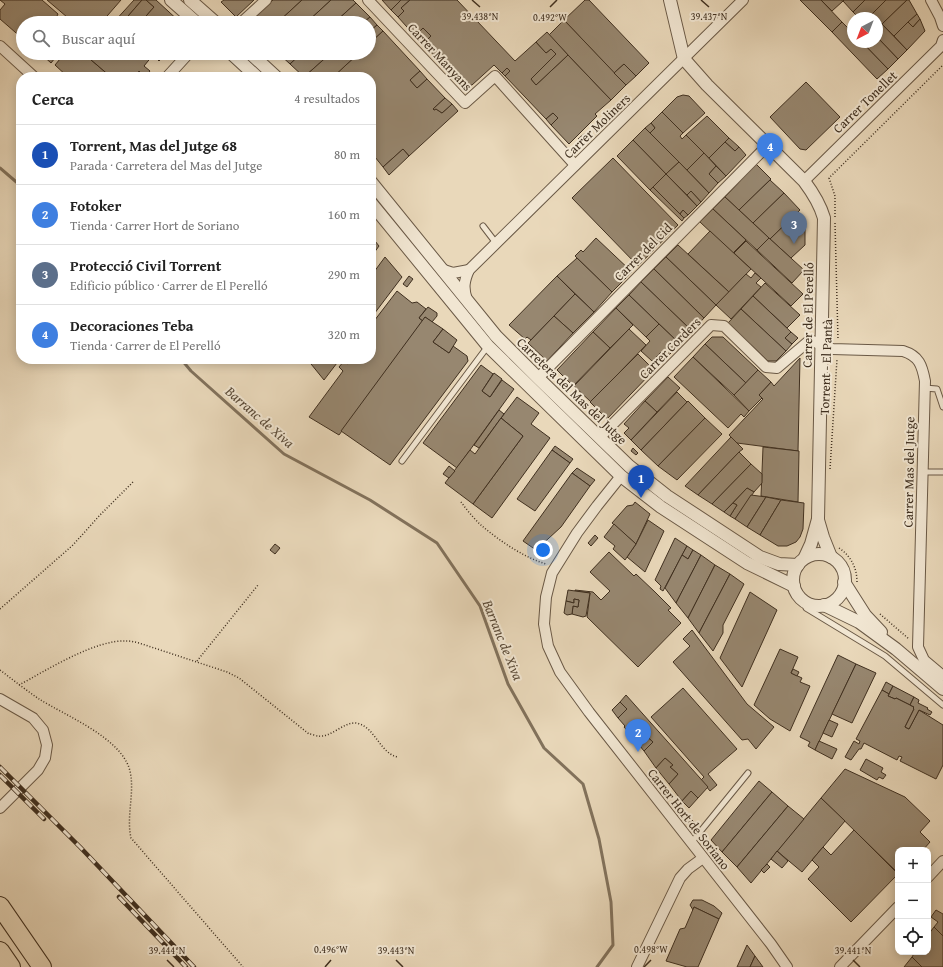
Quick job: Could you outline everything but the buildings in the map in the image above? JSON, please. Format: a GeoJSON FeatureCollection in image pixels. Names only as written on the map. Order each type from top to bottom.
{"type":"FeatureCollection","features":[{"type":"Feature","properties":{"kind":"highway"},"geometry":{"type":"LineString","coordinates":[[0,906],[42,967]]}},
{"type":"Feature","properties":{"kind":"highway"},"geometry":{"type":"LineString","coordinates":[[0,920],[32,967]]}},
{"type":"Feature","properties":{"kind":"highway"},"geometry":{"type":"LineString","coordinates":[[0,951],[11,967]]}},
{"type":"Feature","properties":{"kind":"street"},"geometry":{"type":"LineString","coordinates":[[171,0],[189,16]]}},
{"type":"Feature","properties":{"kind":"street"},"geometry":{"type":"LineString","coordinates":[[190,0],[208,16]]}},
{"type":"Feature","properties":{"kind":"street"},"geometry":{"type":"LineString","coordinates":[[249,16],[266,0]]}},
{"type":"Feature","properties":{"kind":"street","name":"Carrer Manyans"},"geometry":{"type":"LineString","coordinates":[[368,0],[465,103],[495,76],[575,165]]}},
{"type":"Feature","properties":{"kind":"street","name":"Carrer de El Perelló"},"geometry":{"type":"LineString","coordinates":[[670,0],[684,59],[707,85],[804,181],[814,193],[821,207],[824,218],[818,519]]}},
{"type":"Feature","properties":{"kind":"street","name":"Carrer Moliners"},"geometry":{"type":"LineString","coordinates":[[468,270],[743,0]]}},
{"type":"Feature","properties":{"kind":"street"},"geometry":{"type":"LineString","coordinates":[[931,0],[943,26]]}},
{"type":"Feature","properties":{"kind":"street","name":"Carrer Tonellet"},"geometry":{"type":"LineString","coordinates":[[804,181],[941,46],[943,40]]}},
{"type":"Feature","properties":{"kind":"street"},"geometry":{"type":"LineString","coordinates":[[0,46],[29,72]]}},
{"type":"Feature","properties":{"kind":"street"},"geometry":{"type":"LineString","coordinates":[[172,72],[183,60]]}},
{"type":"Feature","properties":{"kind":"street"},"geometry":{"type":"LineString","coordinates":[[239,60],[252,72]]}},
{"type":"Feature","properties":{"kind":"street"},"geometry":{"type":"LineString","coordinates":[[258,60],[271,72]]}},
{"type":"Feature","properties":{"kind":"street","name":"Carrer del Cid"},"geometry":{"type":"LineString","coordinates":[[538,378],[768,145]]}},
{"type":"Feature","properties":{"kind":"street","name":"Carretera del Mas del Jutge"},"geometry":{"type":"LineString","coordinates":[[376,188],[496,336],[629,466],[667,496],[760,557],[779,564],[802,561]]}},
{"type":"Feature","properties":{"kind":"street","name":"Carretera del Mas del Jutge"},"geometry":{"type":"LineString","coordinates":[[376,209],[488,346],[622,476],[661,507],[747,563],[794,586]]}},
{"type":"Feature","properties":{"kind":"street"},"geometry":{"type":"LineString","coordinates":[[441,269],[454,273],[468,270],[463,290],[467,302]]}},
{"type":"Feature","properties":{"kind":"street","name":"Carrer Corders"},"geometry":{"type":"LineString","coordinates":[[600,437],[711,325],[724,326],[766,367],[777,368],[810,340],[822,344]]}},
{"type":"Feature","properties":{"kind":"street","name":"Carrer Mas del Jutge"},"geometry":{"type":"LineString","coordinates":[[822,344],[832,349],[903,351],[911,354],[922,366],[924,388],[918,647]]}},
{"type":"Feature","properties":{"kind":"street","name":"Carrer Hort de Soriano"},"geometry":{"type":"LineString","coordinates":[[622,476],[593,511],[552,573],[546,597],[544,624],[548,646],[560,672],[589,712],[771,944],[787,967]]}},
{"type":"Feature","properties":{"kind":"street"},"geometry":{"type":"LineString","coordinates":[[818,519],[823,537],[833,551],[843,572],[844,582],[838,597],[832,602],[824,605],[814,605],[805,601],[798,595],[793,579],[794,571],[802,561],[811,544],[818,519]]}},
{"type":"Feature","properties":{"kind":"street"},"geometry":{"type":"LineString","coordinates":[[802,561],[818,554],[833,551]]}},
{"type":"Feature","properties":{"kind":"street"},"geometry":{"type":"LineString","coordinates":[[844,582],[865,614],[896,648]]}},
{"type":"Feature","properties":{"kind":"street"},"geometry":{"type":"LineString","coordinates":[[824,605],[859,622],[896,648],[943,689]]}},
{"type":"Feature","properties":{"kind":"street"},"geometry":{"type":"LineString","coordinates":[[918,647],[924,660],[943,676]]}},
{"type":"Feature","properties":{"kind":"street"},"geometry":{"type":"LineString","coordinates":[[0,698],[33,718],[43,730],[47,745],[45,758],[38,770],[0,808]]}},
{"type":"Feature","properties":{"kind":"street"},"geometry":{"type":"LineString","coordinates":[[637,967],[680,878],[688,869],[703,858]]}},
{"type":"Feature","properties":{"kind":"street"},"geometry":{"type":"LineString","coordinates":[[931,874],[943,861]]}},
{"type":"Feature","properties":{"kind":"street"},"geometry":{"type":"LineString","coordinates":[[840,967],[895,910]]}},
{"type":"Feature","properties":{"kind":"lane"},"geometry":{"type":"LineString","coordinates":[[483,226],[496,243]]}},
{"type":"Feature","properties":{"kind":"lane"},"geometry":{"type":"LineString","coordinates":[[402,461],[488,346]]}},
{"type":"Feature","properties":{"kind":"lane"},"geometry":{"type":"LineString","coordinates":[[924,388],[937,389],[943,407]]}},
{"type":"Feature","properties":{"kind":"lane"},"geometry":{"type":"LineString","coordinates":[[922,472],[943,472]]}},
{"type":"Feature","properties":{"kind":"lane"},"geometry":{"type":"LineString","coordinates":[[805,601],[806,608],[886,656],[943,705]]}},
{"type":"Feature","properties":{"kind":"lane"},"geometry":{"type":"LineString","coordinates":[[886,656],[896,648]]}},
{"type":"Feature","properties":{"kind":"lane"},"geometry":{"type":"LineString","coordinates":[[691,843],[748,773]]}},
{"type":"Feature","properties":{"kind":"path","name":"Torrent - El Pantà"},"geometry":{"type":"LineString","coordinates":[[830,472],[838,349],[835,196],[829,178],[943,65]]}},
{"type":"Feature","properties":{"kind":"path"},"geometry":{"type":"LineString","coordinates":[[0,609],[73,545],[134,481]]}},
{"type":"Feature","properties":{"kind":"path"},"geometry":{"type":"LineString","coordinates":[[461,502],[481,525],[510,546],[534,560],[556,566]]}},
{"type":"Feature","properties":{"kind":"path"},"geometry":{"type":"LineString","coordinates":[[833,551],[845,552],[853,562],[857,584]]}},
{"type":"Feature","properties":{"kind":"path"},"geometry":{"type":"LineString","coordinates":[[197,661],[258,585]]}},
{"type":"Feature","properties":{"kind":"path"},"geometry":{"type":"LineString","coordinates":[[877,612],[918,647]]}},
{"type":"Feature","properties":{"kind":"path"},"geometry":{"type":"LineString","coordinates":[[19,685],[65,660],[96,647],[128,640],[197,661],[239,678],[310,734],[319,737],[356,723],[368,730],[389,753],[398,757]]}},
{"type":"Feature","properties":{"kind":"path"},"geometry":{"type":"LineString","coordinates":[[0,670],[39,699],[77,720],[122,754],[129,770],[132,785],[131,838],[243,967]]}},
{"type":"Feature","properties":{"kind":"waterway","name":"Barranc de Xiva"},"geometry":{"type":"LineString","coordinates":[[0,168],[16,182]]}},
{"type":"Feature","properties":{"kind":"waterway","name":"Barranc de Xiva"},"geometry":{"type":"LineString","coordinates":[[185,364],[191,371],[284,454],[370,500],[437,543],[480,606],[508,684],[544,748],[583,784],[599,839],[611,902],[613,945],[597,967]]}},
{"type":"Feature","properties":{"kind":"railway"},"geometry":{"type":"LineString","coordinates":[[0,767],[80,847],[194,967]]}},
{"type":"Feature","properties":{"kind":"railway"},"geometry":{"type":"LineString","coordinates":[[0,775],[44,819]]}},
{"type":"Feature","properties":{"kind":"railway"},"geometry":{"type":"LineString","coordinates":[[119,897],[186,967]]}},
{"type":"Feature","properties":{"kind":"place","name":"Decoraciones Teba"},"geometry":{"type":"Point","coordinates":[770,166]}},
{"type":"Feature","properties":{"kind":"place","name":"Protecció Civil Torrent"},"geometry":{"type":"Point","coordinates":[794,244]}},
{"type":"Feature","properties":{"kind":"place","name":"Torrent, Mas del Jutge 68"},"geometry":{"type":"Point","coordinates":[641,498]}},
{"type":"Feature","properties":{"kind":"place","name":"Fotoker"},"geometry":{"type":"Point","coordinates":[638,752]}}]}
